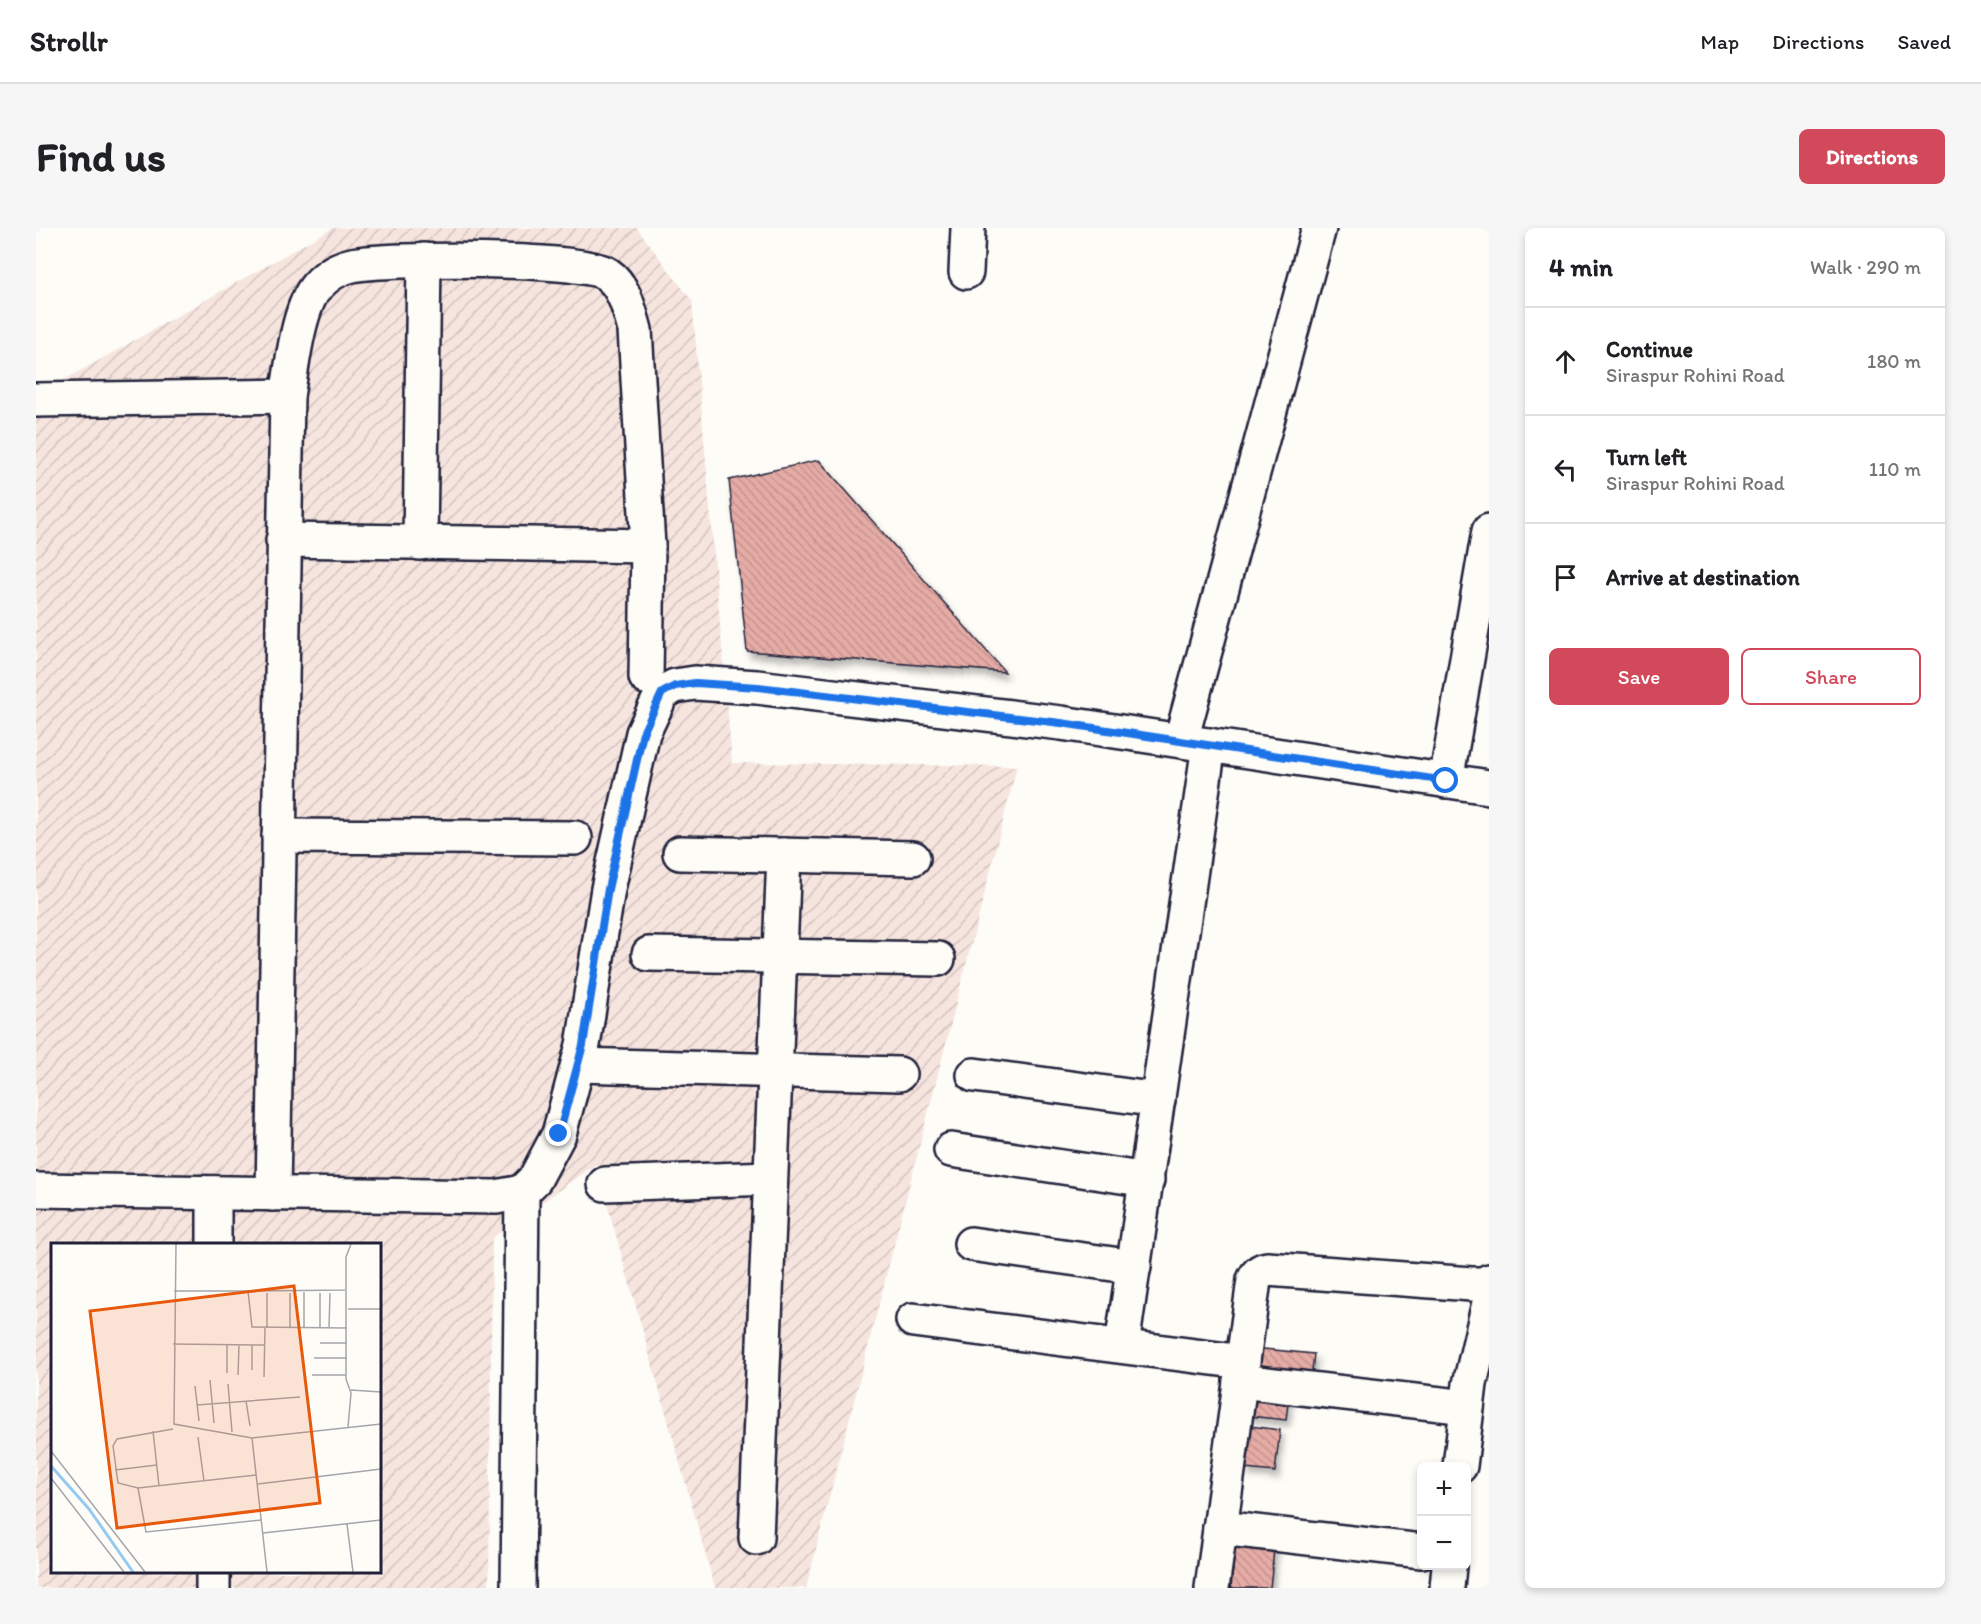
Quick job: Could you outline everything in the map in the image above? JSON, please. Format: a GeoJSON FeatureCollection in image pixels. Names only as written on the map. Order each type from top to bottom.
{"type":"FeatureCollection","features":[{"type":"Feature","properties":{"kind":"street"},"geometry":{"type":"LineString","coordinates":[[966,272],[968,228]]}},
{"type":"Feature","properties":{"kind":"street"},"geometry":{"type":"LineString","coordinates":[[1122,1346],[1158,1100],[1195,742],[1318,228]]}},
{"type":"Feature","properties":{"kind":"street"},"geometry":{"type":"LineString","coordinates":[[420,543],[424,260]]}},
{"type":"Feature","properties":{"kind":"street"},"geometry":{"type":"LineString","coordinates":[[273,1194],[287,396],[300,322],[315,288],[333,272],[352,266],[424,260],[580,266],[607,274],[626,297],[635,330],[648,546],[646,677]]}},
{"type":"Feature","properties":{"kind":"street"},"geometry":{"type":"LineString","coordinates":[[36,400],[287,396]]}},
{"type":"Feature","properties":{"kind":"street"},"geometry":{"type":"LineString","coordinates":[[1446,781],[1489,531]]}},
{"type":"Feature","properties":{"kind":"street"},"geometry":{"type":"LineString","coordinates":[[283,540],[648,546]]}},
{"type":"Feature","properties":{"kind":"street"},"geometry":{"type":"LineString","coordinates":[[36,1190],[496,1197],[522,1192],[535,1179],[559,1134],[583,1045],[608,889],[643,733],[662,693],[675,686],[695,683],[758,687],[1049,722],[1489,787]]}},
{"type":"Feature","properties":{"kind":"street"},"geometry":{"type":"LineString","coordinates":[[279,836],[575,838]]}},
{"type":"Feature","properties":{"kind":"street"},"geometry":{"type":"LineString","coordinates":[[680,853],[913,858]]}},
{"type":"Feature","properties":{"kind":"street"},"geometry":{"type":"LineString","coordinates":[[756,1538],[784,855]]}},
{"type":"Feature","properties":{"kind":"street"},"geometry":{"type":"LineString","coordinates":[[649,954],[938,959]]}},
{"type":"Feature","properties":{"kind":"street"},"geometry":{"type":"LineString","coordinates":[[578,1065],[899,1074]]}},
{"type":"Feature","properties":{"kind":"street"},"geometry":{"type":"LineString","coordinates":[[975,1075],[1158,1100]]}},
{"type":"Feature","properties":{"kind":"street"},"geometry":{"type":"LineString","coordinates":[[951,1150],[1147,1180]]}},
{"type":"Feature","properties":{"kind":"street"},"geometry":{"type":"LineString","coordinates":[[605,1184],[770,1178]]}},
{"type":"Feature","properties":{"kind":"street"},"geometry":{"type":"LineString","coordinates":[[518,1588],[522,1192]]}},
{"type":"Feature","properties":{"kind":"street"},"geometry":{"type":"LineString","coordinates":[[214,1193],[214,1243]]}},
{"type":"Feature","properties":{"kind":"street"},"geometry":{"type":"LineString","coordinates":[[971,1244],[1134,1267]]}},
{"type":"Feature","properties":{"kind":"street"},"geometry":{"type":"LineString","coordinates":[[1212,1588],[1254,1280],[1261,1270],[1472,1284],[1484,1284],[1489,1281]]}},
{"type":"Feature","properties":{"kind":"street"},"geometry":{"type":"LineString","coordinates":[[1461,1462],[1470,1384],[1489,1303]]}},
{"type":"Feature","properties":{"kind":"street"},"geometry":{"type":"LineString","coordinates":[[913,1320],[1122,1346],[1241,1371],[1467,1407]]}},
{"type":"Feature","properties":{"kind":"street"},"geometry":{"type":"LineString","coordinates":[[1220,1528],[1417,1550]]}},
{"type":"Feature","properties":{"kind":"street"},"geometry":{"type":"LineString","coordinates":[[1447,1588],[1449,1570]]}},
{"type":"Feature","properties":{"kind":"shaded area"},"geometry":{"type":"Polygon","coordinates":[[[333,228],[637,228],[692,301],[732,763],[1017,766],[806,1588],[715,1588],[596,1164],[492,1238],[489,1588],[36,1588],[36,396],[333,228]]]}},
{"type":"Feature","properties":{"kind":"building"},"geometry":{"type":"Polygon","coordinates":[[[819,460],[1005,672],[747,651],[729,480],[819,460]]]}},
{"type":"Feature","properties":{"kind":"building"},"geometry":{"type":"Polygon","coordinates":[[[1254,1348],[1314,1354],[1311,1380],[1251,1374],[1254,1348]]]}},
{"type":"Feature","properties":{"kind":"building"},"geometry":{"type":"Polygon","coordinates":[[[1253,1382],[1290,1386],[1286,1420],[1249,1416],[1253,1382]]]}},
{"type":"Feature","properties":{"kind":"building"},"geometry":{"type":"Polygon","coordinates":[[[1250,1426],[1280,1430],[1275,1472],[1245,1469],[1250,1426]]]}},
{"type":"Feature","properties":{"kind":"building"},"geometry":{"type":"Polygon","coordinates":[[[1236,1537],[1275,1541],[1270,1588],[1231,1588],[1236,1537]]]}},
{"type":"Feature","properties":{"kind":"route"},"geometry":{"type":"LineString","coordinates":[[559,1134],[583,1045],[608,889],[643,733],[662,693],[675,686],[695,683],[758,687],[1061,723],[1446,781]]}}]}
